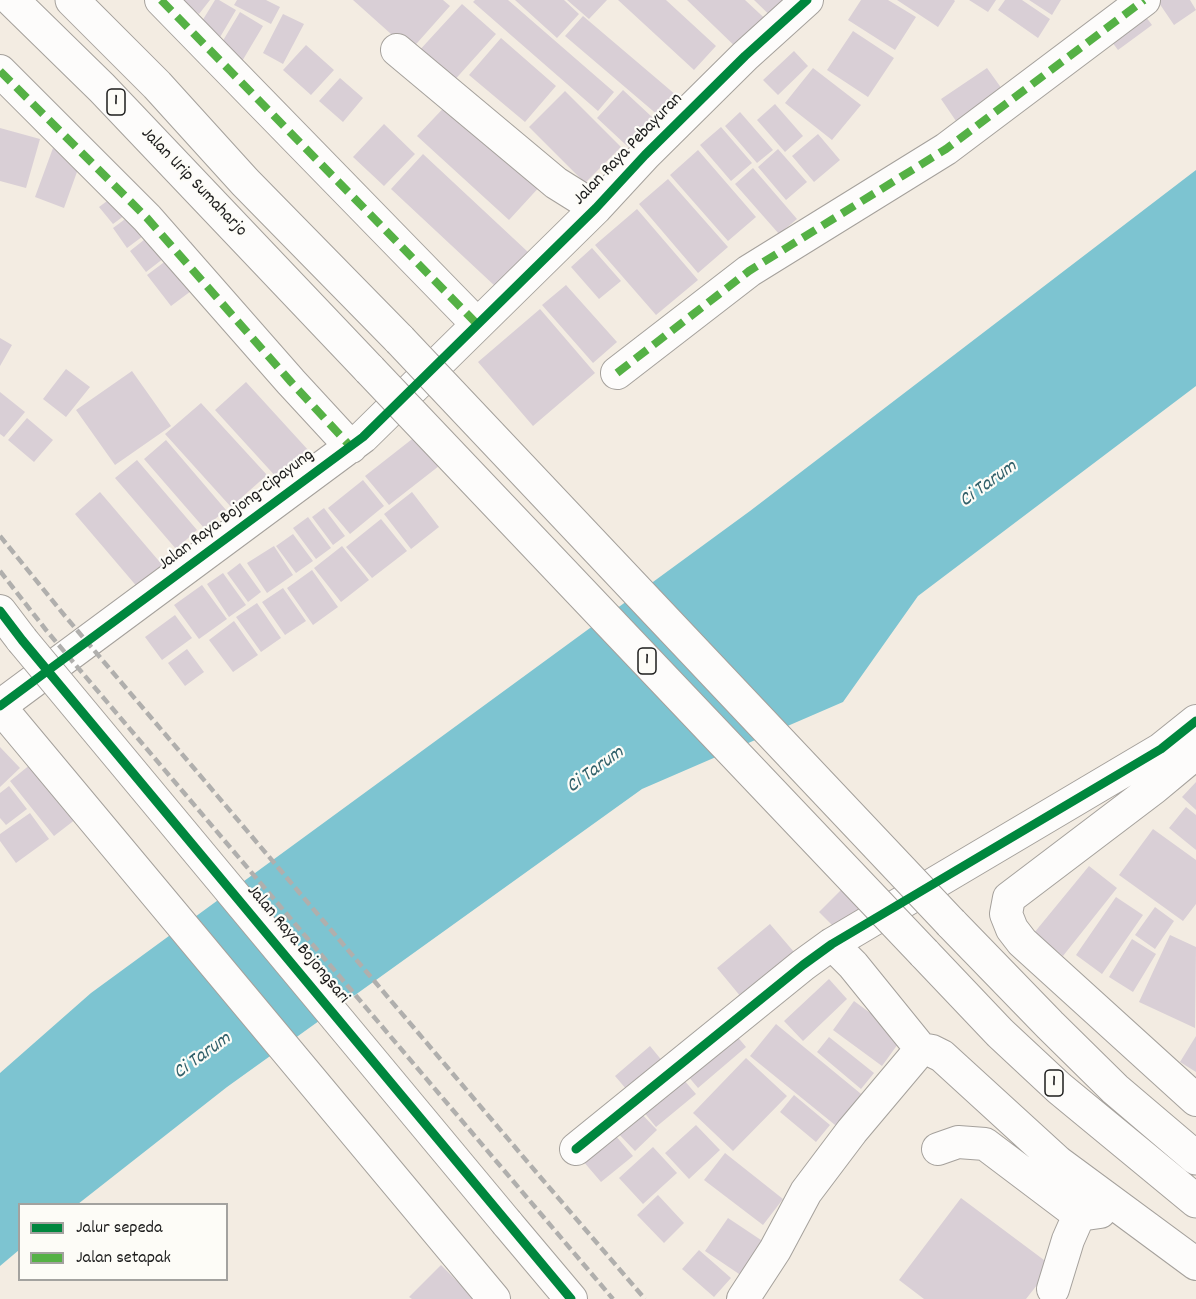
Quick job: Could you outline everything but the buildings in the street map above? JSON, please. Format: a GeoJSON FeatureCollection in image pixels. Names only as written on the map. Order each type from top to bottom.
{"type":"FeatureCollection","features":[{"type":"Feature","properties":{"kind":"highway","name":"Jalan Urip Sumaharjo"},"geometry":{"type":"LineString","coordinates":[[12,0],[102,88],[1000,1033],[1148,1163],[1196,1201]]}},
{"type":"Feature","properties":{"kind":"highway","name":"1"},"geometry":{"type":"LineString","coordinates":[[72,0],[157,85],[245,182],[400,340],[1050,1026],[1115,1089],[1196,1158]]}},
{"type":"Feature","properties":{"kind":"street"},"geometry":{"type":"LineString","coordinates":[[161,0],[477,324]]}},
{"type":"Feature","properties":{"kind":"street","name":"Jalan Raya Pebayuran"},"geometry":{"type":"LineString","coordinates":[[477,324],[703,97],[807,0]]}},
{"type":"Feature","properties":{"kind":"street"},"geometry":{"type":"LineString","coordinates":[[616,373],[749,271],[946,149],[1144,0]]}},
{"type":"Feature","properties":{"kind":"street"},"geometry":{"type":"LineString","coordinates":[[397,50],[556,183],[596,207]]}},
{"type":"Feature","properties":{"kind":"street"},"geometry":{"type":"LineString","coordinates":[[0,70],[147,218],[351,447]]}},
{"type":"Feature","properties":{"kind":"street","name":"Jalan Raya Bojong-Cipayung"},"geometry":{"type":"LineString","coordinates":[[0,706],[351,447],[477,324]]}},
{"type":"Feature","properties":{"kind":"street","name":"Jalan Raya Bojongsari"},"geometry":{"type":"LineString","coordinates":[[0,610],[22,640],[571,1299]]}},
{"type":"Feature","properties":{"kind":"street"},"geometry":{"type":"LineString","coordinates":[[0,706],[494,1299]]}},
{"type":"Feature","properties":{"kind":"street"},"geometry":{"type":"LineString","coordinates":[[576,1149],[832,944],[1161,749],[1196,721]]}},
{"type":"Feature","properties":{"kind":"street"},"geometry":{"type":"LineString","coordinates":[[1196,753],[1154,788],[1009,898],[1006,914],[1012,929],[1022,942],[1196,1100]]}},
{"type":"Feature","properties":{"kind":"street"},"geometry":{"type":"LineString","coordinates":[[832,944],[853,965],[921,1048],[942,1056],[1058,1162],[1196,1264]]}},
{"type":"Feature","properties":{"kind":"street"},"geometry":{"type":"LineString","coordinates":[[743,1299],[775,1250],[806,1192],[852,1131],[921,1048]]}},
{"type":"Feature","properties":{"kind":"street"},"geometry":{"type":"LineString","coordinates":[[938,1149],[958,1142],[985,1144],[1079,1215],[1122,1209]]}},
{"type":"Feature","properties":{"kind":"street"},"geometry":{"type":"LineString","coordinates":[[1053,1289],[1068,1240],[1079,1215]]}},
{"type":"Feature","properties":{"kind":"water","name":"Ci Tarum"},"geometry":{"type":"Polygon","coordinates":[[[1196,170],[1196,386],[918,596],[843,702],[642,789],[227,1087],[79,1203],[18,1203],[18,1251],[0,1266],[0,1073],[91,993],[750,511],[1196,170]]]}},
{"type":"Feature","properties":{"kind":"railway"},"geometry":{"type":"LineString","coordinates":[[0,536],[65,616],[645,1299]]}},
{"type":"Feature","properties":{"kind":"railway"},"geometry":{"type":"LineString","coordinates":[[0,571],[46,630],[613,1299]]}},
{"type":"Feature","properties":{"kind":"marked path"},"geometry":{"type":"LineString","coordinates":[[161,0],[477,324]]}},
{"type":"Feature","properties":{"kind":"marked path"},"geometry":{"type":"LineString","coordinates":[[617,373],[749,271],[946,149],[1144,0]]}},
{"type":"Feature","properties":{"kind":"marked path"},"geometry":{"type":"LineString","coordinates":[[0,71],[147,218],[351,447]]}},
{"type":"Feature","properties":{"kind":"cycle path"},"geometry":{"type":"LineString","coordinates":[[0,706],[363,437],[596,208],[645,155],[745,56],[807,0]]}},
{"type":"Feature","properties":{"kind":"cycle path"},"geometry":{"type":"LineString","coordinates":[[0,611],[571,1299]]}},
{"type":"Feature","properties":{"kind":"cycle path"},"geometry":{"type":"LineString","coordinates":[[576,1149],[832,944],[1161,749],[1196,721]]}}]}
